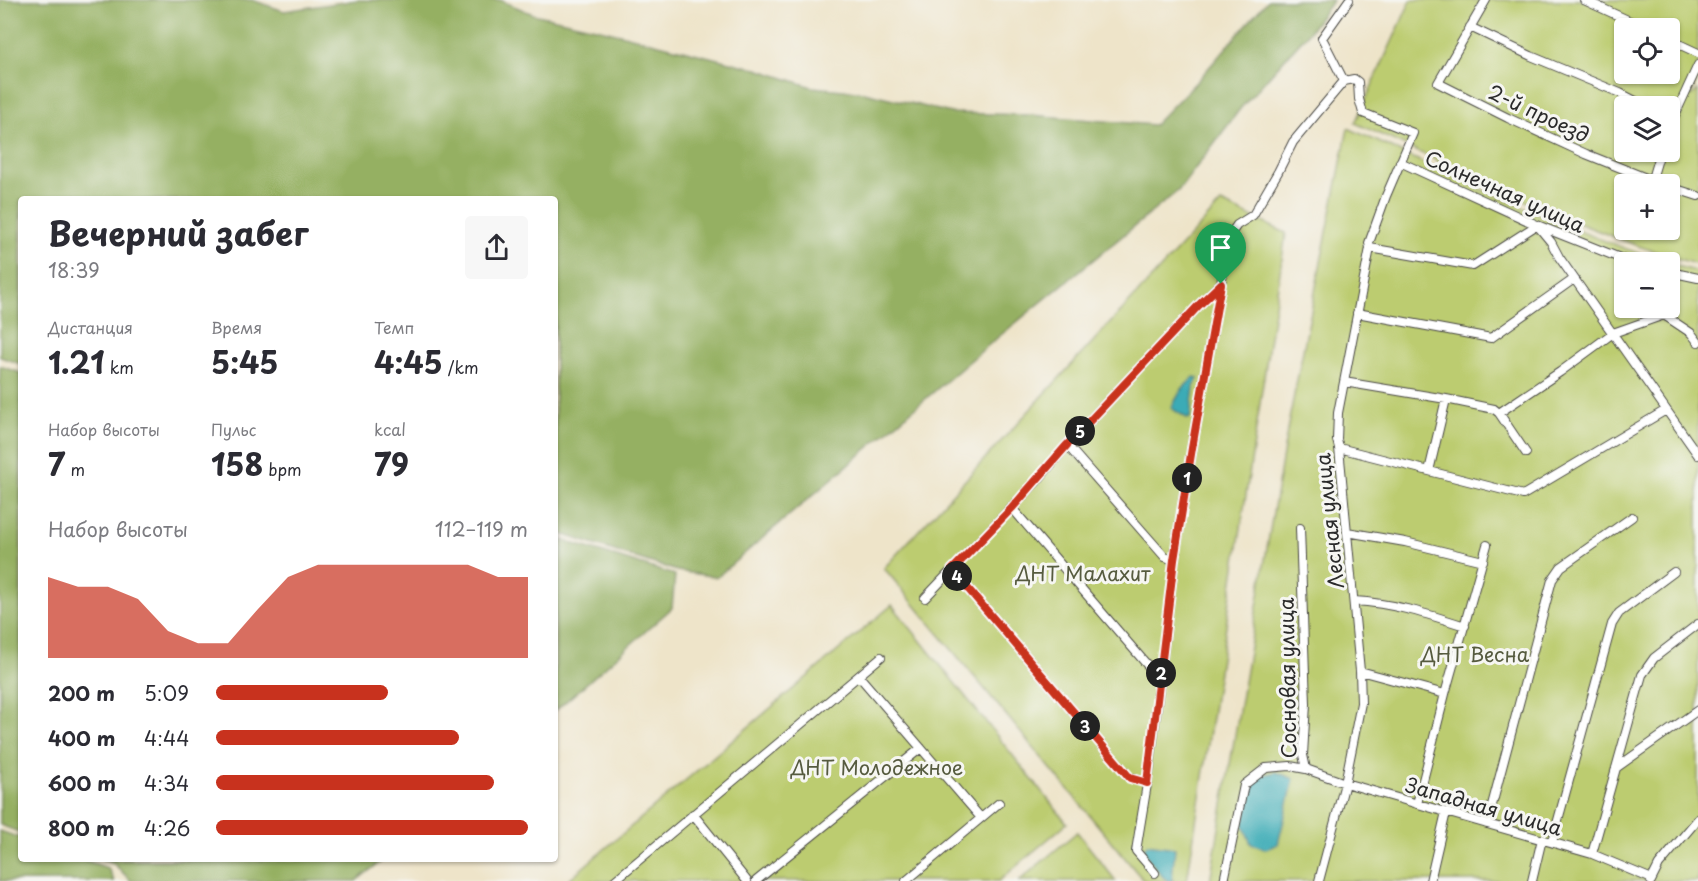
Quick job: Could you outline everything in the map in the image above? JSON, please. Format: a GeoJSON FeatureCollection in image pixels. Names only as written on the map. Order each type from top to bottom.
{"type":"FeatureCollection","features":[{"type":"Feature","properties":{"kind":"street"},"geometry":{"type":"LineString","coordinates":[[1155,873],[1136,851],[1147,783],[1174,560],[1232,232],[1237,225],[1253,215],[1293,142],[1344,81],[1323,38],[1349,0]]}},
{"type":"Feature","properties":{"kind":"street"},"geometry":{"type":"LineString","coordinates":[[1486,0],[1470,27],[1531,56],[1626,96]]}},
{"type":"Feature","properties":{"kind":"street"},"geometry":{"type":"LineString","coordinates":[[1584,0],[1623,18]]}},
{"type":"Feature","properties":{"kind":"street","name":"2-й проезд"},"geometry":{"type":"LineString","coordinates":[[1470,27],[1438,83],[1518,123],[1633,174]]}},
{"type":"Feature","properties":{"kind":"street"},"geometry":{"type":"LineString","coordinates":[[1680,45],[1698,53]]}},
{"type":"Feature","properties":{"kind":"street"},"geometry":{"type":"LineString","coordinates":[[1680,102],[1698,65]]}},
{"type":"Feature","properties":{"kind":"street","name":"Лесная улица"},"geometry":{"type":"LineString","coordinates":[[1319,881],[1345,783],[1361,703],[1354,601],[1337,440],[1338,413],[1370,248],[1369,243],[1413,133],[1363,113],[1358,82],[1354,79],[1344,81]]}},
{"type":"Feature","properties":{"kind":"street","name":"Солнечная улица"},"geometry":{"type":"LineString","coordinates":[[1400,162],[1537,225],[1614,256]]}},
{"type":"Feature","properties":{"kind":"street"},"geometry":{"type":"LineString","coordinates":[[1680,190],[1698,196]]}},
{"type":"Feature","properties":{"kind":"street"},"geometry":{"type":"LineString","coordinates":[[1370,248],[1473,266],[1537,225],[1698,455]]}},
{"type":"Feature","properties":{"kind":"street"},"geometry":{"type":"LineString","coordinates":[[1680,274],[1698,279]]}},
{"type":"Feature","properties":{"kind":"street"},"geometry":{"type":"LineString","coordinates":[[1358,313],[1491,338],[1574,279]]}},
{"type":"Feature","properties":{"kind":"street"},"geometry":{"type":"LineString","coordinates":[[926,598],[1012,508],[1067,445],[1221,284]]}},
{"type":"Feature","properties":{"kind":"street"},"geometry":{"type":"LineString","coordinates":[[1499,413],[1613,333],[1664,315],[1691,333],[1698,342]]}},
{"type":"Feature","properties":{"kind":"street"},"geometry":{"type":"LineString","coordinates":[[1344,382],[1494,409],[1526,453]]}},
{"type":"Feature","properties":{"kind":"street"},"geometry":{"type":"LineString","coordinates":[[1429,471],[1446,399]]}},
{"type":"Feature","properties":{"kind":"street"},"geometry":{"type":"LineString","coordinates":[[1339,448],[1523,495],[1666,410]]}},
{"type":"Feature","properties":{"kind":"street"},"geometry":{"type":"LineString","coordinates":[[1067,445],[1165,557],[1174,560]]}},
{"type":"Feature","properties":{"kind":"street"},"geometry":{"type":"LineString","coordinates":[[1012,508],[1149,667],[1161,670]]}},
{"type":"Feature","properties":{"kind":"street"},"geometry":{"type":"LineString","coordinates":[[1487,824],[1552,580],[1561,567],[1632,517]]}},
{"type":"Feature","properties":{"kind":"street","name":"Сосновая улица"},"geometry":{"type":"LineString","coordinates":[[1224,881],[1244,784],[1266,768],[1290,766],[1305,769],[1303,755],[1306,704],[1300,528]]}},
{"type":"Feature","properties":{"kind":"street"},"geometry":{"type":"LineString","coordinates":[[1347,532],[1405,542],[1483,561]]}},
{"type":"Feature","properties":{"kind":"street"},"geometry":{"type":"LineString","coordinates":[[1417,804],[1487,545]]}},
{"type":"Feature","properties":{"kind":"street"},"geometry":{"type":"LineString","coordinates":[[952,570],[1130,778],[1147,783]]}},
{"type":"Feature","properties":{"kind":"street"},"geometry":{"type":"LineString","coordinates":[[1552,842],[1612,624],[1619,613],[1674,572]]}},
{"type":"Feature","properties":{"kind":"street"},"geometry":{"type":"LineString","coordinates":[[1354,601],[1395,606],[1465,626]]}},
{"type":"Feature","properties":{"kind":"street"},"geometry":{"type":"LineString","coordinates":[[1592,854],[1642,675],[1653,658],[1698,624]]}},
{"type":"Feature","properties":{"kind":"street"},"geometry":{"type":"LineString","coordinates":[[614,881],[881,657]]}},
{"type":"Feature","properties":{"kind":"street"},"geometry":{"type":"LineString","coordinates":[[1360,671],[1445,694]]}},
{"type":"Feature","properties":{"kind":"street"},"geometry":{"type":"LineString","coordinates":[[859,676],[981,818]]}},
{"type":"Feature","properties":{"kind":"street"},"geometry":{"type":"LineString","coordinates":[[1616,768],[1698,710]]}},
{"type":"Feature","properties":{"kind":"street"},"geometry":{"type":"LineString","coordinates":[[756,881],[921,747]]}},
{"type":"Feature","properties":{"kind":"street","name":"Западная улица"},"geometry":{"type":"LineString","coordinates":[[1305,769],[1345,783],[1592,854],[1651,880]]}},
{"type":"Feature","properties":{"kind":"street"},"geometry":{"type":"LineString","coordinates":[[906,881],[999,803]]}},
{"type":"Feature","properties":{"kind":"street"},"geometry":{"type":"LineString","coordinates":[[1430,881],[1446,812]]}},
{"type":"Feature","properties":{"kind":"street"},"geometry":{"type":"LineString","coordinates":[[693,814],[747,881]]}},
{"type":"Feature","properties":{"kind":"street"},"geometry":{"type":"LineString","coordinates":[[1651,880],[1659,865],[1698,819]]}},
{"type":"Feature","properties":{"kind":"street"},"geometry":{"type":"LineString","coordinates":[[1532,881],[1542,839]]}},
{"type":"Feature","properties":{"kind":"green space"},"geometry":{"type":"Polygon","coordinates":[[[0,0],[252,0],[284,11],[357,0],[500,0],[533,14],[757,69],[812,87],[864,92],[951,113],[1030,115],[1154,125],[1199,79],[1268,0],[1333,0],[1308,33],[1240,109],[1179,190],[991,343],[717,577],[677,571],[558,533],[558,196],[18,196],[18,363],[0,357],[0,0]]]}},
{"type":"Feature","properties":{"kind":"green space"},"geometry":{"type":"Polygon","coordinates":[[[1411,0],[1698,0],[1698,79],[1689,98],[1698,90],[1698,265],[1680,259],[1680,252],[1657,252],[1622,240],[1680,240],[1680,174],[1614,174],[1614,237],[1554,214],[1355,123],[1411,0]]]}},
{"type":"Feature","properties":{"kind":"green space","name":"ДНТ Весна"},"geometry":{"type":"Polygon","coordinates":[[[1348,128],[1544,217],[1636,252],[1614,252],[1614,318],[1680,318],[1680,267],[1698,272],[1698,881],[1210,881],[1288,425],[1348,128]]]}},
{"type":"Feature","properties":{"kind":"green space","name":"ДНТ Малахит"},"geometry":{"type":"Polygon","coordinates":[[[1221,203],[1286,233],[1187,881],[1144,881],[884,568],[1221,203]]]}},
{"type":"Feature","properties":{"kind":"green space"},"geometry":{"type":"Polygon","coordinates":[[[0,366],[18,372],[18,832],[0,825],[0,366]]]}},
{"type":"Feature","properties":{"kind":"green space"},"geometry":{"type":"Polygon","coordinates":[[[558,539],[675,575],[672,608],[558,708],[558,539]]]}},
{"type":"Feature","properties":{"kind":"green space","name":"ДНТ Молодежное"},"geometry":{"type":"Polygon","coordinates":[[[892,605],[1067,823],[999,881],[567,881],[892,605]]]}},
{"type":"Feature","properties":{"kind":"green space"},"geometry":{"type":"Polygon","coordinates":[[[0,831],[18,837],[18,862],[90,862],[108,868],[114,881],[0,881],[0,831]]]}},
{"type":"Feature","properties":{"kind":"green space"},"geometry":{"type":"Polygon","coordinates":[[[1077,832],[1116,881],[1019,881],[1077,832]]]}},
{"type":"Feature","properties":{"kind":"green space"},"geometry":{"type":"Polygon","coordinates":[[[108,862],[380,862],[356,881],[131,881],[114,864],[108,862]]]}},
{"type":"Feature","properties":{"kind":"water"},"geometry":{"type":"Polygon","coordinates":[[[1194,377],[1198,378],[1188,419],[1171,408],[1182,389],[1194,377]]]}},
{"type":"Feature","properties":{"kind":"water"},"geometry":{"type":"Polygon","coordinates":[[[1276,772],[1294,779],[1278,844],[1266,849],[1251,844],[1243,824],[1254,781],[1263,775],[1276,772]]]}},
{"type":"Feature","properties":{"kind":"water"},"geometry":{"type":"Polygon","coordinates":[[[1147,844],[1175,848],[1172,880],[1169,881],[1163,877],[1143,851],[1147,844]]]}},
{"type":"Feature","properties":{"kind":"route"},"geometry":{"type":"LineString","coordinates":[[1221,284],[1174,560],[1147,783],[1130,778],[952,570],[1037,481],[1067,445],[1221,284]]}}]}
